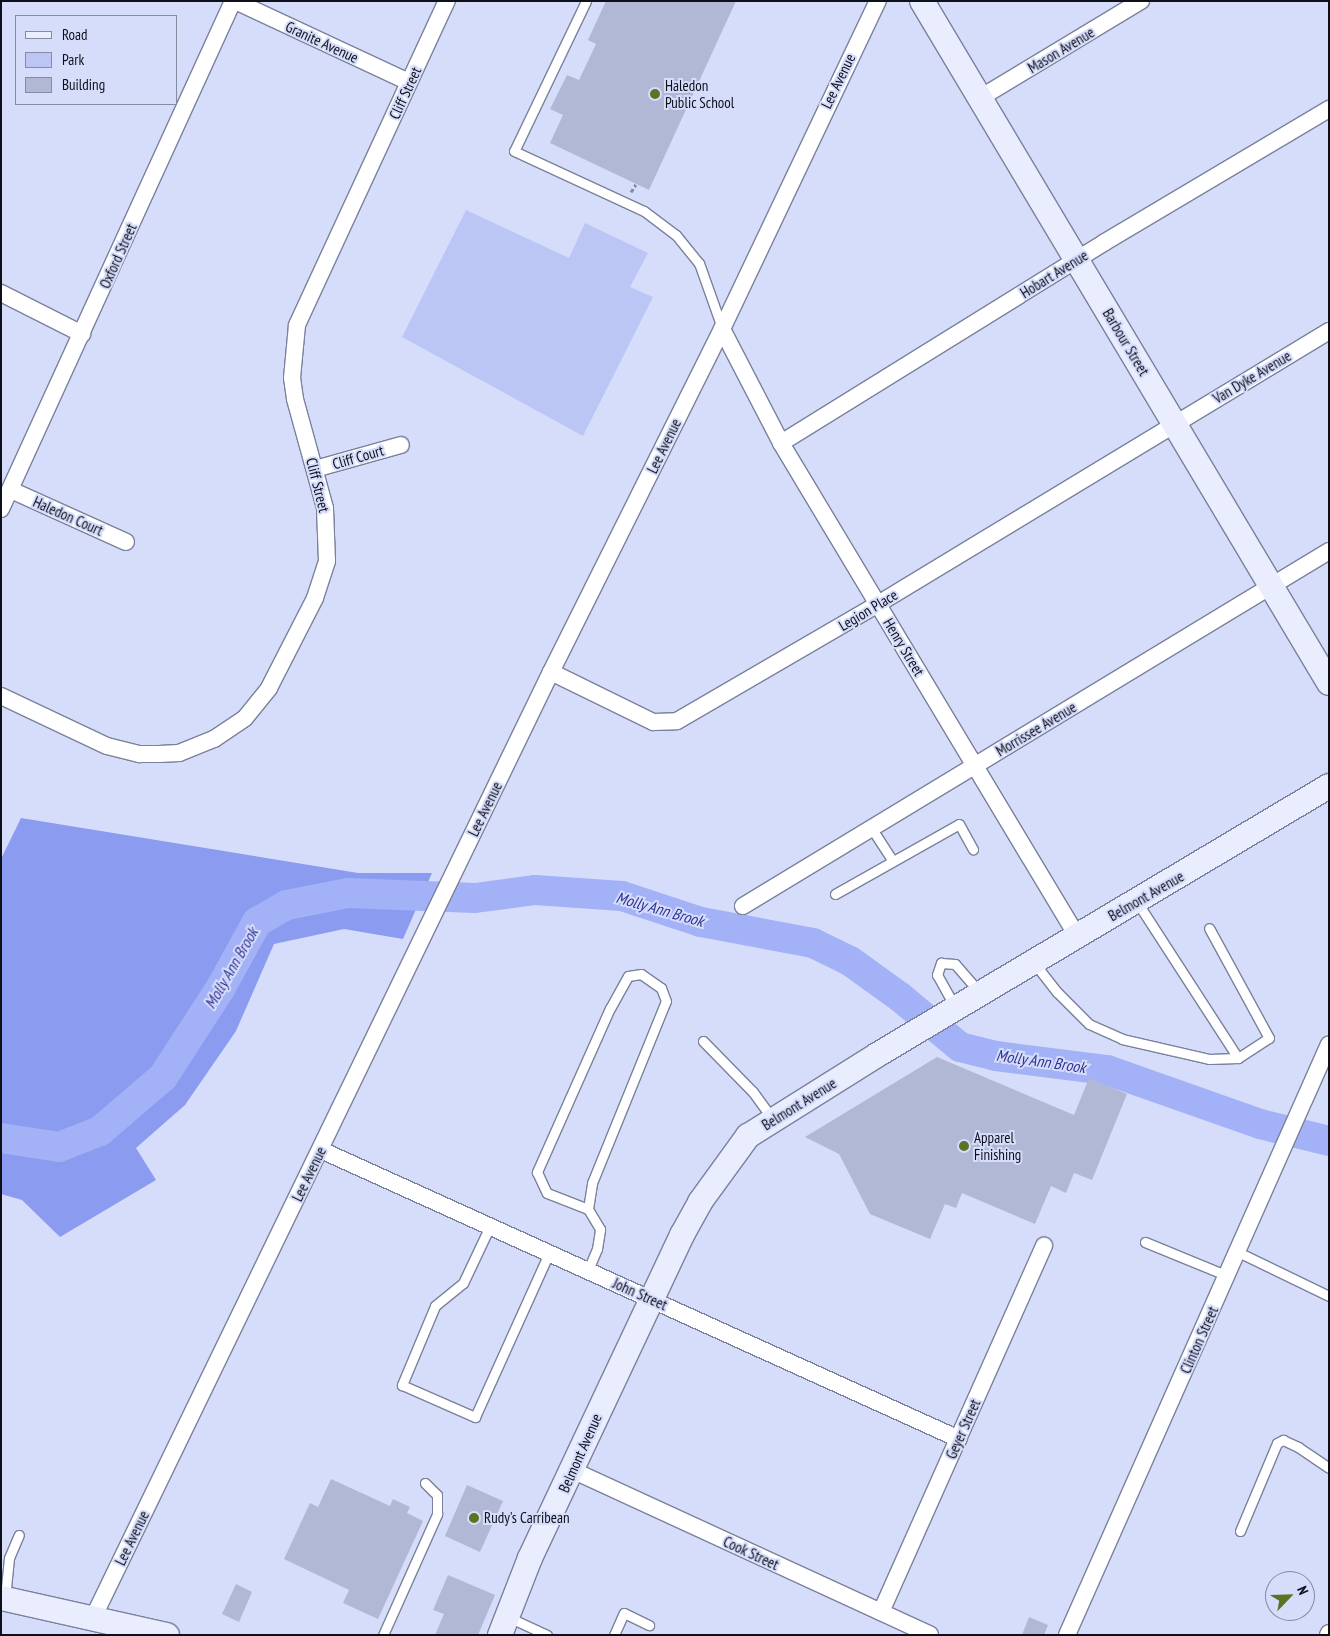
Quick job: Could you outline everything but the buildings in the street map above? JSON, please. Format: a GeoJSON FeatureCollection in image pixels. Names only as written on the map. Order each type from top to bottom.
{"type":"FeatureCollection","features":[{"type":"Feature","properties":{"kind":"main road","name":"Barbour Street"},"geometry":{"type":"LineString","coordinates":[[922,1],[1329,683]]}},
{"type":"Feature","properties":{"kind":"main road","name":"Belmont Avenue"},"geometry":{"type":"LineString","coordinates":[[504,1626],[530,1558],[700,1202],[748,1136],[877,1055],[971,1001],[1033,962],[1137,902],[1329,786]]}},
{"type":"Feature","properties":{"kind":"main road"},"geometry":{"type":"LineString","coordinates":[[3,1598],[167,1635]]}},
{"type":"Feature","properties":{"kind":"street","name":"Granite Avenue"},"geometry":{"type":"LineString","coordinates":[[234,1],[409,82]]}},
{"type":"Feature","properties":{"kind":"street","name":"Oxford Street"},"geometry":{"type":"LineString","coordinates":[[1,509],[234,1]]}},
{"type":"Feature","properties":{"kind":"street","name":"Cliff Street"},"geometry":{"type":"LineString","coordinates":[[1,696],[82,736],[140,754],[179,753],[214,740],[231,729],[259,704],[269,688],[323,576],[328,540],[325,508],[292,378],[298,325],[446,1]]}},
{"type":"Feature","properties":{"kind":"street","name":"Lee Avenue"},"geometry":{"type":"LineString","coordinates":[[93,1618],[551,672],[722,329],[878,1]]}},
{"type":"Feature","properties":{"kind":"street","name":"Mason Avenue"},"geometry":{"type":"LineString","coordinates":[[980,98],[1141,1]]}},
{"type":"Feature","properties":{"kind":"street","name":"Hobart Avenue"},"geometry":{"type":"LineString","coordinates":[[781,443],[1077,260],[1329,109]]}},
{"type":"Feature","properties":{"kind":"street"},"geometry":{"type":"LineString","coordinates":[[1,293],[82,334]]}},
{"type":"Feature","properties":{"kind":"street","name":"Henry Street"},"geometry":{"type":"LineString","coordinates":[[722,329],[781,443],[1077,936]]}},
{"type":"Feature","properties":{"kind":"street","name":"Van Dyke Avenue"},"geometry":{"type":"LineString","coordinates":[[1174,424],[1329,331]]}},
{"type":"Feature","properties":{"kind":"street","name":"Legion Place"},"geometry":{"type":"LineString","coordinates":[[551,672],[653,722],[677,721],[878,604],[1174,424]]}},
{"type":"Feature","properties":{"kind":"street","name":"Cliff Court"},"geometry":{"type":"LineString","coordinates":[[315,470],[401,445]]}},
{"type":"Feature","properties":{"kind":"street","name":"Haledon Court"},"geometry":{"type":"LineString","coordinates":[[11,490],[126,542]]}},
{"type":"Feature","properties":{"kind":"street","name":"Morrissee Avenue"},"geometry":{"type":"LineString","coordinates":[[743,906],[1329,551]]}},
{"type":"Feature","properties":{"kind":"street","name":"Clinton Street"},"geometry":{"type":"LineString","coordinates":[[1067,1635],[1228,1276],[1329,1044]]}},
{"type":"Feature","properties":{"kind":"street","name":"John Street"},"geometry":{"type":"LineString","coordinates":[[321,1150],[958,1439]]}},
{"type":"Feature","properties":{"kind":"street","name":"Geyer Street"},"geometry":{"type":"LineString","coordinates":[[881,1612],[1044,1246]]}},
{"type":"Feature","properties":{"kind":"street","name":"Cook Street"},"geometry":{"type":"LineString","coordinates":[[572,1470],[930,1635]]}},
{"type":"Feature","properties":{"kind":"lane"},"geometry":{"type":"LineString","coordinates":[[586,1],[514,151],[644,211],[676,235],[699,263],[722,329]]}},
{"type":"Feature","properties":{"kind":"lane"},"geometry":{"type":"LineString","coordinates":[[835,894],[959,824],[973,849]]}},
{"type":"Feature","properties":{"kind":"lane"},"geometry":{"type":"LineString","coordinates":[[872,829],[893,861]]}},
{"type":"Feature","properties":{"kind":"lane"},"geometry":{"type":"LineString","coordinates":[[1137,902],[1238,1058]]}},
{"type":"Feature","properties":{"kind":"lane"},"geometry":{"type":"LineString","coordinates":[[1033,962],[1057,992],[1089,1024],[1122,1039],[1209,1059],[1238,1058],[1269,1038],[1209,928]]}},
{"type":"Feature","properties":{"kind":"lane"},"geometry":{"type":"LineString","coordinates":[[588,1209],[592,1182],[666,1001],[661,988],[641,974],[628,976],[610,1008],[537,1172],[547,1193],[588,1209],[600,1229],[597,1249],[588,1270]]}},
{"type":"Feature","properties":{"kind":"lane"},"geometry":{"type":"LineString","coordinates":[[703,1041],[753,1092],[773,1120]]}},
{"type":"Feature","properties":{"kind":"lane"},"geometry":{"type":"LineString","coordinates":[[490,1226],[463,1283],[435,1306],[402,1385],[476,1417],[549,1253]]}},
{"type":"Feature","properties":{"kind":"lane"},"geometry":{"type":"LineString","coordinates":[[1145,1242],[1228,1276]]}},
{"type":"Feature","properties":{"kind":"lane"},"geometry":{"type":"LineString","coordinates":[[1238,1252],[1329,1296]]}},
{"type":"Feature","properties":{"kind":"lane"},"geometry":{"type":"LineString","coordinates":[[1240,1531],[1277,1443],[1283,1440],[1290,1443],[1329,1468]]}},
{"type":"Feature","properties":{"kind":"lane"},"geometry":{"type":"LineString","coordinates":[[383,1635],[437,1514],[437,1494],[425,1483]]}},
{"type":"Feature","properties":{"kind":"lane"},"geometry":{"type":"LineString","coordinates":[[3,1598],[9,1558],[19,1535]]}},
{"type":"Feature","properties":{"kind":"lane"},"geometry":{"type":"LineString","coordinates":[[614,1635],[624,1613],[649,1624]]}},
{"type":"Feature","properties":{"kind":"lane"},"geometry":{"type":"LineString","coordinates":[[504,1626],[547,1635]]}},
{"type":"Feature","properties":{"kind":"path"},"geometry":{"type":"LineString","coordinates":[[624,189],[633,193],[636,184]]}},
{"type":"Feature","properties":{"kind":"green space"},"geometry":{"type":"Polygon","coordinates":[[[466,210],[569,258],[585,223],[648,253],[630,287],[653,297],[583,436],[402,337],[466,210]]]}},
{"type":"Feature","properties":{"kind":"shaded area"},"geometry":{"type":"Polygon","coordinates":[[[21,818],[358,873],[432,873],[403,939],[344,929],[274,944],[236,1031],[185,1105],[136,1148],[156,1180],[60,1237],[22,1200],[1,1194],[1,859],[21,818]]]}},
{"type":"Feature","properties":{"kind":"waterway","name":"Molly Ann Brook"},"geometry":{"type":"LineString","coordinates":[[1,1138],[59,1147],[100,1131],[163,1077],[220,989],[257,922],[287,905],[348,893],[475,898],[535,890],[622,896],[701,922],[813,943],[850,961],[900,997],[960,1047],[996,1056],[1107,1070],[1260,1124],[1329,1141]]}},
{"type":"Feature","properties":{"kind":"place","name":"Haledon Public School"},"geometry":{"type":"Point","coordinates":[655,94]}},
{"type":"Feature","properties":{"kind":"place","name":"Apparel Finishing"},"geometry":{"type":"Point","coordinates":[964,1146]}},
{"type":"Feature","properties":{"kind":"place","name":"Rudy's Carribean"},"geometry":{"type":"Point","coordinates":[474,1518]}}]}
